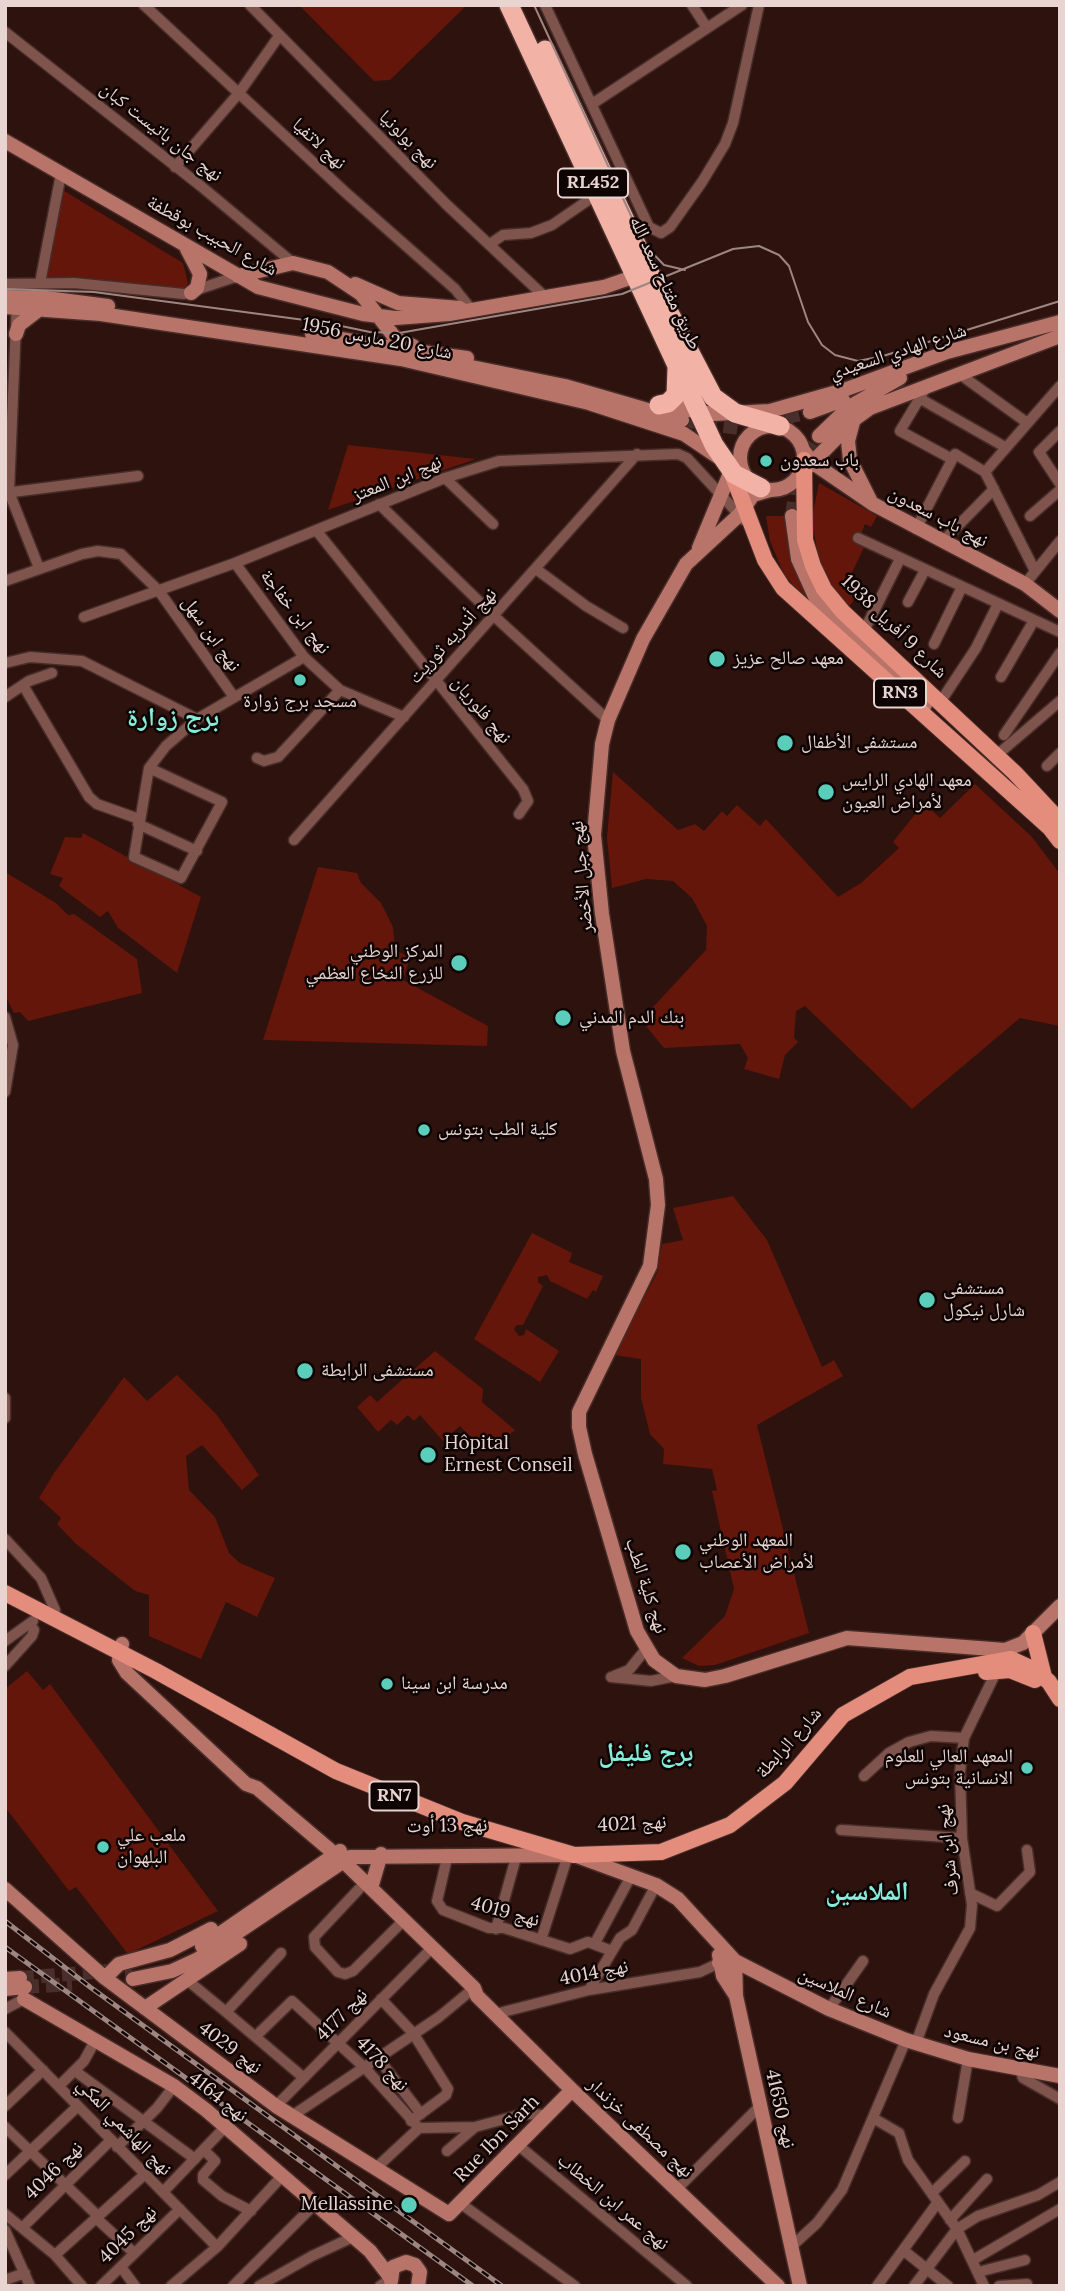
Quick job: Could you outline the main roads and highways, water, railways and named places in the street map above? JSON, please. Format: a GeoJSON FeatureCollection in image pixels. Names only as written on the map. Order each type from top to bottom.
{"type":"FeatureCollection","features":[{"type":"Feature","properties":{"kind":"highway","name":"طريق مفتاح سعد الله"},"geometry":{"type":"LineString","coordinates":[[509,5],[677,362],[691,416],[735,469]]}},
{"type":"Feature","properties":{"kind":"highway","name":"طريق مفتاح سعد الله"},"geometry":{"type":"LineString","coordinates":[[524,5],[713,397],[719,404],[767,426]]}},
{"type":"Feature","properties":{"kind":"highway"},"geometry":{"type":"LineString","coordinates":[[659,405],[670,401],[677,393],[677,362]]}},
{"type":"Feature","properties":{"kind":"highway"},"geometry":{"type":"LineString","coordinates":[[735,469],[765,489]]}},
{"type":"Feature","properties":{"kind":"main road","name":"شارع الحبيب بوقطفة"},"geometry":{"type":"LineString","coordinates":[[5,141],[238,276],[289,297],[378,316],[421,317],[545,297],[604,287],[635,273]]}},
{"type":"Feature","properties":{"kind":"main road"},"geometry":{"type":"LineString","coordinates":[[180,241],[237,269],[269,269]]}},
{"type":"Feature","properties":{"kind":"main road"},"geometry":{"type":"LineString","coordinates":[[180,241],[200,274],[199,284],[191,293]]}},
{"type":"Feature","properties":{"kind":"main road"},"geometry":{"type":"LineString","coordinates":[[635,273],[639,263],[639,248]]}},
{"type":"Feature","properties":{"kind":"main road"},"geometry":{"type":"LineString","coordinates":[[238,276],[293,263],[328,272],[398,303],[468,309]]}},
{"type":"Feature","properties":{"kind":"main road"},"geometry":{"type":"LineString","coordinates":[[269,269],[275,288],[289,297]]}},
{"type":"Feature","properties":{"kind":"main road"},"geometry":{"type":"LineString","coordinates":[[345,281],[361,294],[396,339],[441,353]]}},
{"type":"Feature","properties":{"kind":"main road","name":"شارع 20 مارس 1956"},"geometry":{"type":"LineString","coordinates":[[11,306],[80,302],[441,353],[555,374],[691,416]]}},
{"type":"Feature","properties":{"kind":"main road","name":"شارع 20 مارس 1956"},"geometry":{"type":"LineString","coordinates":[[11,306],[101,314],[401,359],[622,413],[684,434],[735,469]]}},
{"type":"Feature","properties":{"kind":"main road"},"geometry":{"type":"LineString","coordinates":[[16,334],[19,325],[41,308]]}},
{"type":"Feature","properties":{"kind":"main road"},"geometry":{"type":"LineString","coordinates":[[418,347],[409,341],[408,329],[412,321],[421,317]]}},
{"type":"Feature","properties":{"kind":"main road","name":"شارع الهادي السعيدي"},"geometry":{"type":"LineString","coordinates":[[740,415],[789,407],[947,352],[1008,338],[1060,322]]}},
{"type":"Feature","properties":{"kind":"main road","name":"شارع الهادي السعيدي"},"geometry":{"type":"LineString","coordinates":[[804,465],[856,418],[881,402],[1060,336]]}},
{"type":"Feature","properties":{"kind":"main road"},"geometry":{"type":"LineString","coordinates":[[810,412],[1008,338]]}},
{"type":"Feature","properties":{"kind":"main road"},"geometry":{"type":"LineString","coordinates":[[901,378],[849,407],[821,437],[852,411],[873,399],[991,355],[1041,342]]}},
{"type":"Feature","properties":{"kind":"main road","name":"شارع 20 مارس 1956"},"geometry":{"type":"LineString","coordinates":[[399,349],[691,416],[740,415]]}},
{"type":"Feature","properties":{"kind":"main road","name":"شارع الهادي السعيدي"},"geometry":{"type":"LineString","coordinates":[[767,426],[789,407]]}},
{"type":"Feature","properties":{"kind":"main road"},"geometry":{"type":"LineString","coordinates":[[856,418],[848,435],[849,460],[873,504]]}},
{"type":"Feature","properties":{"kind":"main road"},"geometry":{"type":"LineString","coordinates":[[765,489],[786,486],[804,465],[795,435],[767,426]]}},
{"type":"Feature","properties":{"kind":"main road","name":"نهج جبل الأخضر"},"geometry":{"type":"LineString","coordinates":[[656,1179],[623,1051],[597,875],[595,807],[608,720],[656,613],[699,549],[720,497],[735,469],[742,446],[767,426]]}},
{"type":"Feature","properties":{"kind":"main road","name":"شارع 9 أفريل 1938"},"geometry":{"type":"LineString","coordinates":[[804,465],[805,540],[815,573],[837,606],[997,755],[1057,827]]}},
{"type":"Feature","properties":{"kind":"main road","name":"نهج باب سعدون"},"geometry":{"type":"LineString","coordinates":[[804,465],[916,529],[1025,584],[1060,611]]}},
{"type":"Feature","properties":{"kind":"main road","name":"RN3"},"geometry":{"type":"LineString","coordinates":[[735,469],[742,510],[770,570],[788,593],[1057,827]]}},
{"type":"Feature","properties":{"kind":"main road","name":"نهج جبل الأخضر"},"geometry":{"type":"LineString","coordinates":[[699,549],[742,510],[755,494],[765,489]]}},
{"type":"Feature","properties":{"kind":"main road","name":"شارع 9 أفريل 1938"},"geometry":{"type":"LineString","coordinates":[[795,516],[797,559],[821,606],[856,643],[1057,827]]}},
{"type":"Feature","properties":{"kind":"main road","name":"نهج كلية الطب"},"geometry":{"type":"LineString","coordinates":[[656,1179],[657,1228],[650,1266],[578,1419],[637,1631],[646,1649],[654,1660],[676,1676],[705,1679],[725,1676],[847,1638],[1001,1660]]}},
{"type":"Feature","properties":{"kind":"main road","name":"RN7"},"geometry":{"type":"LineString","coordinates":[[5,1585],[48,1611]]}},
{"type":"Feature","properties":{"kind":"main road","name":"RN7"},"geometry":{"type":"LineString","coordinates":[[5,1592],[120,1648]]}},
{"type":"Feature","properties":{"kind":"main road"},"geometry":{"type":"LineString","coordinates":[[1001,1660],[1060,1605]]}},
{"type":"Feature","properties":{"kind":"main road"},"geometry":{"type":"LineString","coordinates":[[1033,1633],[1044,1677]]}},
{"type":"Feature","properties":{"kind":"main road","name":"نهج مصطفى خزندار"},"geometry":{"type":"LineString","coordinates":[[120,1648],[127,1673],[246,1784],[257,1788],[335,1860],[778,2286]]}},
{"type":"Feature","properties":{"kind":"main road","name":"نهج 4021"},"geometry":{"type":"LineString","coordinates":[[120,1648],[336,1771],[438,1814],[536,1845],[583,1855],[693,1842]]}},
{"type":"Feature","properties":{"kind":"main road","name":"نهج 4021"},"geometry":{"type":"LineString","coordinates":[[120,1648],[378,1779],[466,1814],[583,1855]]}},
{"type":"Feature","properties":{"kind":"main road","name":"RN7"},"geometry":{"type":"LineString","coordinates":[[1001,1660],[1024,1663],[1044,1677],[1059,1698]]}},
{"type":"Feature","properties":{"kind":"main road","name":"RN7"},"geometry":{"type":"LineString","coordinates":[[1001,1660],[1059,1698]]}},
{"type":"Feature","properties":{"kind":"main road","name":"شارع الرابطة"},"geometry":{"type":"LineString","coordinates":[[693,1842],[730,1825],[756,1808],[785,1783],[843,1715],[911,1677],[1001,1660]]}},
{"type":"Feature","properties":{"kind":"main road","name":"نهج 13 أوت"},"geometry":{"type":"LineString","coordinates":[[316,1873],[335,1860],[382,1847],[536,1845]]}},
{"type":"Feature","properties":{"kind":"main road"},"geometry":{"type":"LineString","coordinates":[[365,1889],[381,1854]]}},
{"type":"Feature","properties":{"kind":"main road","name":"نهج 13 أوت"},"geometry":{"type":"LineString","coordinates":[[335,1860],[381,1854],[583,1855]]}},
{"type":"Feature","properties":{"kind":"main road"},"geometry":{"type":"LineString","coordinates":[[583,1855],[656,1885],[678,1899],[719,1944],[729,1969]]}},
{"type":"Feature","properties":{"kind":"main road"},"geometry":{"type":"LineString","coordinates":[[307,1887],[198,1959],[172,1970],[132,1974],[196,1950],[316,1873]]}},
{"type":"Feature","properties":{"kind":"main road"},"geometry":{"type":"LineString","coordinates":[[145,2008],[280,1916],[316,1873]]}},
{"type":"Feature","properties":{"kind":"main road"},"geometry":{"type":"LineString","coordinates":[[105,1978],[128,1961],[190,1942],[296,1875],[316,1873]]}},
{"type":"Feature","properties":{"kind":"main road","name":"نهج 4029"},"geometry":{"type":"LineString","coordinates":[[5,1889],[105,1978],[276,2106],[449,2214]]}},
{"type":"Feature","properties":{"kind":"main road","name":"شارع الملاسين"},"geometry":{"type":"LineString","coordinates":[[729,1969],[759,1975],[829,2009],[911,2042]]}},
{"type":"Feature","properties":{"kind":"main road","name":"نهج 41650"},"geometry":{"type":"LineString","coordinates":[[729,1969],[800,2286]]}},
{"type":"Feature","properties":{"kind":"main road"},"geometry":{"type":"LineString","coordinates":[[5,1989],[19,1986]]}},
{"type":"Feature","properties":{"kind":"main road","name":"نهج 4164"},"geometry":{"type":"LineString","coordinates":[[19,1986],[96,2039],[174,2086],[226,2126],[370,2251],[388,2282]]}},
{"type":"Feature","properties":{"kind":"main road","name":"نهج بن مسعود"},"geometry":{"type":"LineString","coordinates":[[911,2042],[968,2059],[1060,2076]]}},
{"type":"Feature","properties":{"kind":"main road","name":"Rue Ibn Sarh"},"geometry":{"type":"LineString","coordinates":[[449,2214],[572,2090]]}},
{"type":"Feature","properties":{"kind":"main road","name":"نهج 4164"},"geometry":{"type":"LineString","coordinates":[[370,2251],[415,2265],[421,2283]]}},
{"type":"Feature","properties":{"kind":"main road"},"geometry":{"type":"LineString","coordinates":[[388,2282],[393,2267],[402,2262]]}},
{"type":"Feature","properties":{"kind":"tunnel"},"geometry":{"type":"LineString","coordinates":[[682,420],[738,428],[810,412]]}},
{"type":"Feature","properties":{"kind":"tunnel"},"geometry":{"type":"LineString","coordinates":[[792,516],[798,470],[819,436]]}},
{"type":"Feature","properties":{"kind":"tunnel"},"geometry":{"type":"LineString","coordinates":[[20,1978],[132,1969]]}},
{"type":"Feature","properties":{"kind":"tunnel"},"geometry":{"type":"LineString","coordinates":[[25,1987],[72,1984]]}},
{"type":"Feature","properties":{"kind":"tram line"},"geometry":{"type":"LineString","coordinates":[[534,5],[644,244],[664,265],[685,270]]}},
{"type":"Feature","properties":{"kind":"tram line"},"geometry":{"type":"LineString","coordinates":[[5,289],[94,292],[327,323],[370,332],[399,333],[622,294],[733,249],[759,246],[779,255],[789,266],[808,322],[822,345],[835,355],[858,361],[883,356],[1060,301]]}},
{"type":"Feature","properties":{"kind":"railway"},"geometry":{"type":"LineString","coordinates":[[5,1921],[90,1987],[502,2286]]}},
{"type":"Feature","properties":{"kind":"railway"},"geometry":{"type":"LineString","coordinates":[[5,1947],[473,2286]]}},
{"type":"Feature","properties":{"kind":"place","name":"باب سعدون"},"geometry":{"type":"Point","coordinates":[766,461]}},
{"type":"Feature","properties":{"kind":"place","name":"معهد صالح عزيز"},"geometry":{"type":"Point","coordinates":[717,659]}},
{"type":"Feature","properties":{"kind":"place","name":"مسجد برج زوارة"},"geometry":{"type":"Point","coordinates":[300,680]}},
{"type":"Feature","properties":{"kind":"place","name":"مستشفى الأطفال"},"geometry":{"type":"Point","coordinates":[785,743]}},
{"type":"Feature","properties":{"kind":"place","name":"معهد الهادي الرايس لأمراض العيون"},"geometry":{"type":"Point","coordinates":[826,792]}},
{"type":"Feature","properties":{"kind":"place","name":"المركز الوطني للزرع النخاع العظمي"},"geometry":{"type":"Point","coordinates":[459,963]}},
{"type":"Feature","properties":{"kind":"place","name":"بنك الدم المدني"},"geometry":{"type":"Point","coordinates":[563,1018]}},
{"type":"Feature","properties":{"kind":"place","name":"كلية الطب بتونس"},"geometry":{"type":"Point","coordinates":[424,1130]}},
{"type":"Feature","properties":{"kind":"place","name":"مستشفى شارل نيكول"},"geometry":{"type":"Point","coordinates":[927,1300]}},
{"type":"Feature","properties":{"kind":"place","name":"مستشفى الرابطة"},"geometry":{"type":"Point","coordinates":[305,1371]}},
{"type":"Feature","properties":{"kind":"place","name":"Hôpital Ernest Conseil"},"geometry":{"type":"Point","coordinates":[428,1455]}},
{"type":"Feature","properties":{"kind":"place","name":"المعهد الوطني لأمراض الأعصاب"},"geometry":{"type":"Point","coordinates":[683,1552]}},
{"type":"Feature","properties":{"kind":"place","name":"مدرسة ابن سينا"},"geometry":{"type":"Point","coordinates":[387,1684]}},
{"type":"Feature","properties":{"kind":"place","name":"المعهد العالي للعلوم الانسانية بتونس"},"geometry":{"type":"Point","coordinates":[1027,1768]}},
{"type":"Feature","properties":{"kind":"place","name":"ملعب علي البلهوان"},"geometry":{"type":"Point","coordinates":[103,1847]}},
{"type":"Feature","properties":{"kind":"place","name":"Mellassine"},"geometry":{"type":"Point","coordinates":[409,2205]}},
{"type":"Feature","properties":{"kind":"district","name":"برج زوارة"},"geometry":{"type":"Point","coordinates":[173,719]}},
{"type":"Feature","properties":{"kind":"district","name":"برج فليفل"},"geometry":{"type":"Point","coordinates":[646,1754]}},
{"type":"Feature","properties":{"kind":"district","name":"الملاسين"},"geometry":{"type":"Point","coordinates":[867,1893]}}]}
